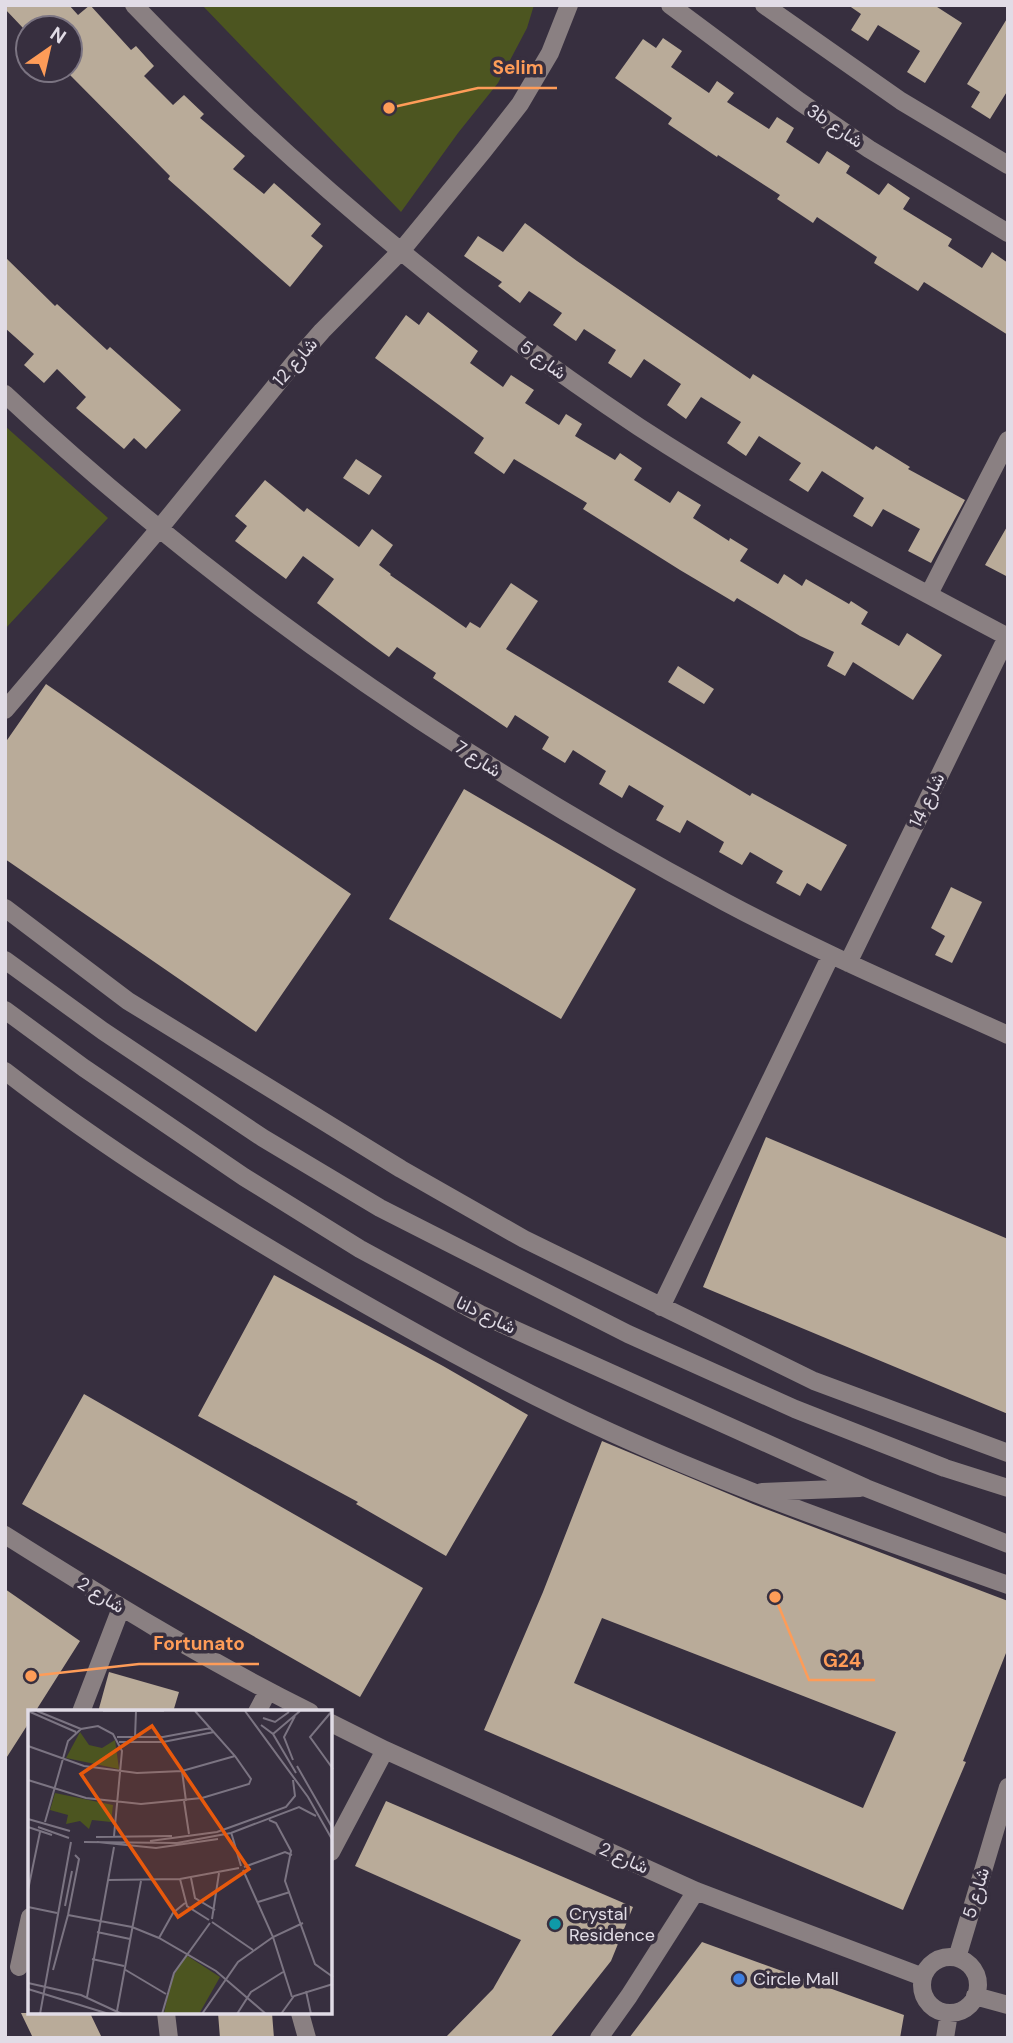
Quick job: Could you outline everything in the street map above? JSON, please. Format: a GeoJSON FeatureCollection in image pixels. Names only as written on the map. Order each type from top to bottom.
{"type":"FeatureCollection","features":[{"type":"Feature","properties":{"kind":"street","name":"شارع 5"},"geometry":{"type":"LineString","coordinates":[[134,5],[311,174],[401,251],[548,365],[734,486],[1007,637]]}},
{"type":"Feature","properties":{"kind":"street","name":"شارع 12"},"geometry":{"type":"LineString","coordinates":[[5,710],[159,529],[294,363],[401,251],[520,104],[550,53],[569,5]]}},
{"type":"Feature","properties":{"kind":"street","name":"3b شارع"},"geometry":{"type":"LineString","coordinates":[[670,5],[799,101],[869,149],[1008,233]]}},
{"type":"Feature","properties":{"kind":"street"},"geometry":{"type":"LineString","coordinates":[[764,5],[901,101],[1008,165]]}},
{"type":"Feature","properties":{"kind":"street","name":"شارع 7"},"geometry":{"type":"LineString","coordinates":[[5,394],[67,452],[159,529],[380,695],[493,769],[727,903],[848,963],[1008,1035]]}},
{"type":"Feature","properties":{"kind":"street"},"geometry":{"type":"LineString","coordinates":[[929,594],[1008,440]]}},
{"type":"Feature","properties":{"kind":"street","name":"شارع 14"},"geometry":{"type":"LineString","coordinates":[[848,963],[1007,637]]}},
{"type":"Feature","properties":{"kind":"street"},"geometry":{"type":"LineString","coordinates":[[5,908],[128,1001],[401,1169],[524,1239],[814,1381],[1008,1453]]}},
{"type":"Feature","properties":{"kind":"street"},"geometry":{"type":"LineString","coordinates":[[661,1307],[831,955]]}},
{"type":"Feature","properties":{"kind":"street"},"geometry":{"type":"LineString","coordinates":[[5,960],[103,1031],[251,1130],[403,1220],[628,1334],[795,1409],[944,1468],[1008,1488]]}},
{"type":"Feature","properties":{"kind":"street","name":"شارع دانا"},"geometry":{"type":"LineString","coordinates":[[5,1010],[84,1068],[244,1177],[360,1249],[480,1314],[866,1488],[1008,1544]]}},
{"type":"Feature","properties":{"kind":"street"},"geometry":{"type":"LineString","coordinates":[[5,1071],[138,1165],[240,1232],[506,1383],[611,1433],[752,1492],[1008,1585]]}},
{"type":"Feature","properties":{"kind":"street"},"geometry":{"type":"LineString","coordinates":[[752,1492],[866,1488]]}},
{"type":"Feature","properties":{"kind":"street","name":"شارع 2"},"geometry":{"type":"LineString","coordinates":[[5,1535],[121,1608],[306,1710]]}},
{"type":"Feature","properties":{"kind":"street"},"geometry":{"type":"LineString","coordinates":[[81,1710],[121,1608]]}},
{"type":"Feature","properties":{"kind":"street"},"geometry":{"type":"LineString","coordinates":[[258,1710],[268,1691]]}},
{"type":"Feature","properties":{"kind":"street","name":"شارع 2"},"geometry":{"type":"LineString","coordinates":[[332,1724],[696,1891],[923,1977]]}},
{"type":"Feature","properties":{"kind":"street"},"geometry":{"type":"LineString","coordinates":[[332,1850],[385,1750]]}},
{"type":"Feature","properties":{"kind":"street","name":"شارع 5"},"geometry":{"type":"LineString","coordinates":[[957,1958],[1008,1787]]}},
{"type":"Feature","properties":{"kind":"street"},"geometry":{"type":"LineString","coordinates":[[599,2038],[696,1891]]}},
{"type":"Feature","properties":{"kind":"street"},"geometry":{"type":"LineString","coordinates":[[18,1967],[28,1925]]}},
{"type":"Feature","properties":{"kind":"street"},"geometry":{"type":"LineString","coordinates":[[957,1958],[972,1969],[978,1987],[975,1996],[964,2009],[949,2013],[940,2011],[927,2001],[922,1986],[923,1977],[927,1969],[940,1959],[957,1958]]}},
{"type":"Feature","properties":{"kind":"street"},"geometry":{"type":"LineString","coordinates":[[975,1996],[1008,2005]]}},
{"type":"Feature","properties":{"kind":"street"},"geometry":{"type":"LineString","coordinates":[[945,2038],[949,2013]]}},
{"type":"Feature","properties":{"kind":"street"},"geometry":{"type":"LineString","coordinates":[[166,2015],[169,2038]]}},
{"type":"Feature","properties":{"kind":"street"},"geometry":{"type":"LineString","coordinates":[[301,2015],[307,2038]]}},
{"type":"Feature","properties":{"kind":"green space"},"geometry":{"type":"Polygon","coordinates":[[[202,5],[534,5],[527,28],[498,83],[401,212],[202,5]]]}},
{"type":"Feature","properties":{"kind":"green space"},"geometry":{"type":"Polygon","coordinates":[[[5,426],[108,518],[5,629],[5,426]]]}},
{"type":"Feature","properties":{"kind":"building"},"geometry":{"type":"Polygon","coordinates":[[[5,5],[69,5],[77,14],[14,14],[14,18],[5,9],[5,5]]]}},
{"type":"Feature","properties":{"kind":"building"},"geometry":{"type":"Polygon","coordinates":[[[90,5],[131,50],[136,46],[154,66],[144,76],[173,105],[184,95],[204,114],[200,118],[245,156],[233,169],[264,194],[274,183],[321,224],[311,236],[323,246],[290,287],[168,179],[170,176],[79,84],[84,84],[84,14],[79,14],[90,5]]]}},
{"type":"Feature","properties":{"kind":"building"},"geometry":{"type":"Polygon","coordinates":[[[848,5],[934,5],[962,23],[925,83],[907,72],[920,51],[878,25],[868,41],[851,30],[861,14],[848,5]]]}},
{"type":"Feature","properties":{"kind":"building"},"geometry":{"type":"Polygon","coordinates":[[[1008,17],[1008,90],[990,119],[971,107],[980,92],[967,84],[1008,17]]]}},
{"type":"Feature","properties":{"kind":"building"},"geometry":{"type":"Polygon","coordinates":[[[663,38],[682,51],[671,67],[709,93],[717,81],[734,93],[727,102],[769,129],[777,117],[794,128],[786,142],[819,164],[827,151],[850,166],[846,173],[879,195],[888,183],[910,198],[903,209],[952,239],[948,246],[982,268],[992,252],[1008,263],[1008,335],[924,282],[918,291],[874,263],[877,257],[817,217],[813,223],[777,199],[780,195],[668,124],[672,118],[615,78],[643,39],[656,48],[663,38]]]}},
{"type":"Feature","properties":{"kind":"building"},"geometry":{"type":"Polygon","coordinates":[[[525,223],[750,379],[753,374],[873,450],[876,446],[910,467],[908,469],[965,500],[931,563],[908,551],[920,529],[883,509],[872,527],[853,516],[864,498],[822,471],[808,492],[789,480],[801,463],[759,436],[746,456],[727,443],[741,422],[701,397],[686,419],[667,405],[681,384],[644,359],[631,378],[608,363],[616,350],[584,329],[576,341],[553,325],[562,313],[529,291],[520,303],[498,286],[502,282],[464,256],[478,236],[503,252],[525,223]]]}},
{"type":"Feature","properties":{"kind":"building"},"geometry":{"type":"Polygon","coordinates":[[[5,257],[55,306],[57,304],[107,350],[110,347],[181,410],[146,449],[134,438],[124,449],[76,408],[86,397],[57,369],[44,383],[24,365],[34,354],[5,328],[5,257]]]}},
{"type":"Feature","properties":{"kind":"building"},"geometry":{"type":"Polygon","coordinates":[[[428,312],[478,351],[470,363],[503,387],[511,375],[534,390],[525,403],[559,425],[566,414],[582,424],[575,436],[615,460],[620,453],[642,468],[634,480],[670,503],[678,491],[701,505],[693,518],[729,541],[730,538],[748,549],[740,561],[778,584],[784,574],[802,586],[806,579],[868,612],[861,624],[899,646],[907,633],[942,655],[913,700],[853,662],[845,676],[827,666],[834,652],[800,636],[737,598],[734,602],[680,570],[583,509],[587,503],[514,459],[504,474],[474,453],[484,438],[375,358],[406,315],[419,325],[428,312]]]}},
{"type":"Feature","properties":{"kind":"building"},"geometry":{"type":"Polygon","coordinates":[[[356,459],[382,476],[369,495],[343,478],[356,459]]]}},
{"type":"Feature","properties":{"kind":"building"},"geometry":{"type":"Polygon","coordinates":[[[265,480],[304,512],[307,508],[359,547],[372,529],[393,545],[379,565],[466,628],[470,622],[480,628],[511,583],[538,601],[506,649],[750,796],[752,793],[847,845],[821,891],[807,883],[800,896],[776,883],[783,871],[750,852],[742,865],[719,852],[724,842],[687,820],[680,833],[656,820],[664,806],[629,785],[622,798],[599,784],[606,771],[573,750],[565,763],[542,749],[549,737],[515,715],[507,728],[433,678],[436,673],[397,647],[389,657],[367,641],[317,603],[334,579],[303,556],[286,579],[235,541],[247,526],[235,516],[265,480]]]}},
{"type":"Feature","properties":{"kind":"building"},"geometry":{"type":"Polygon","coordinates":[[[1008,525],[1008,577],[985,565],[1008,525]]]}},
{"type":"Feature","properties":{"kind":"building"},"geometry":{"type":"Polygon","coordinates":[[[678,666],[714,689],[704,704],[668,682],[678,666]]]}},
{"type":"Feature","properties":{"kind":"building"},"geometry":{"type":"Polygon","coordinates":[[[46,684],[351,894],[256,1032],[5,859],[5,743],[46,684]]]}},
{"type":"Feature","properties":{"kind":"building"},"geometry":{"type":"Polygon","coordinates":[[[464,789],[636,889],[561,1019],[389,919],[464,789]]]}},
{"type":"Feature","properties":{"kind":"building"},"geometry":{"type":"Polygon","coordinates":[[[951,887],[982,902],[952,963],[935,955],[945,936],[931,928],[951,887]]]}},
{"type":"Feature","properties":{"kind":"building"},"geometry":{"type":"Polygon","coordinates":[[[766,1137],[1008,1239],[1008,1414],[703,1287],[766,1137]]]}},
{"type":"Feature","properties":{"kind":"building"},"geometry":{"type":"Polygon","coordinates":[[[274,1275],[528,1415],[446,1556],[356,1504],[358,1502],[198,1416],[274,1275]]]}},
{"type":"Feature","properties":{"kind":"building"},"geometry":{"type":"Polygon","coordinates":[[[84,1394],[423,1588],[360,1697],[22,1504],[84,1394]]]}},
{"type":"Feature","properties":{"kind":"building"},"geometry":{"type":"Polygon","coordinates":[[[602,1441],[753,1504],[1008,1601],[1008,1648],[963,1761],[966,1762],[903,1910],[484,1730],[543,1592],[602,1441]],[[602,1618],[574,1683],[863,1808],[896,1732],[602,1618]]]}},
{"type":"Feature","properties":{"kind":"building"},"geometry":{"type":"Polygon","coordinates":[[[5,1589],[80,1641],[36,1710],[28,1710],[28,1724],[5,1760],[5,1589]]]}},
{"type":"Feature","properties":{"kind":"building"},"geometry":{"type":"Polygon","coordinates":[[[109,1672],[179,1692],[174,1710],[99,1710],[109,1672]]]}},
{"type":"Feature","properties":{"kind":"building","name":"Crystal Residence"},"geometry":{"type":"Polygon","coordinates":[[[386,1801],[633,1907],[611,1961],[550,2038],[445,2038],[493,1989],[521,1940],[355,1866],[386,1801]]]}},
{"type":"Feature","properties":{"kind":"building","name":"Circle Mall"},"geometry":{"type":"Polygon","coordinates":[[[702,1942],[904,2015],[900,2038],[629,2038],[702,1942]]]}},
{"type":"Feature","properties":{"kind":"building"},"geometry":{"type":"Polygon","coordinates":[[[21,2013],[91,2015],[102,2038],[33,2038],[21,2013]]]}},
{"type":"Feature","properties":{"kind":"building"},"geometry":{"type":"Polygon","coordinates":[[[218,2015],[272,2015],[274,2038],[220,2038],[218,2015]]]}},
{"type":"Feature","properties":{"kind":"place","name":"Selim"},"geometry":{"type":"Point","coordinates":[389,108]}},
{"type":"Feature","properties":{"kind":"place","name":"G24"},"geometry":{"type":"Point","coordinates":[775,1597]}},
{"type":"Feature","properties":{"kind":"place","name":"Fortunato"},"geometry":{"type":"Point","coordinates":[31,1676]}},
{"type":"Feature","properties":{"kind":"place","name":"Crystal Residence"},"geometry":{"type":"Point","coordinates":[555,1924]}},
{"type":"Feature","properties":{"kind":"place","name":"Circle Mall"},"geometry":{"type":"Point","coordinates":[739,1979]}}]}
